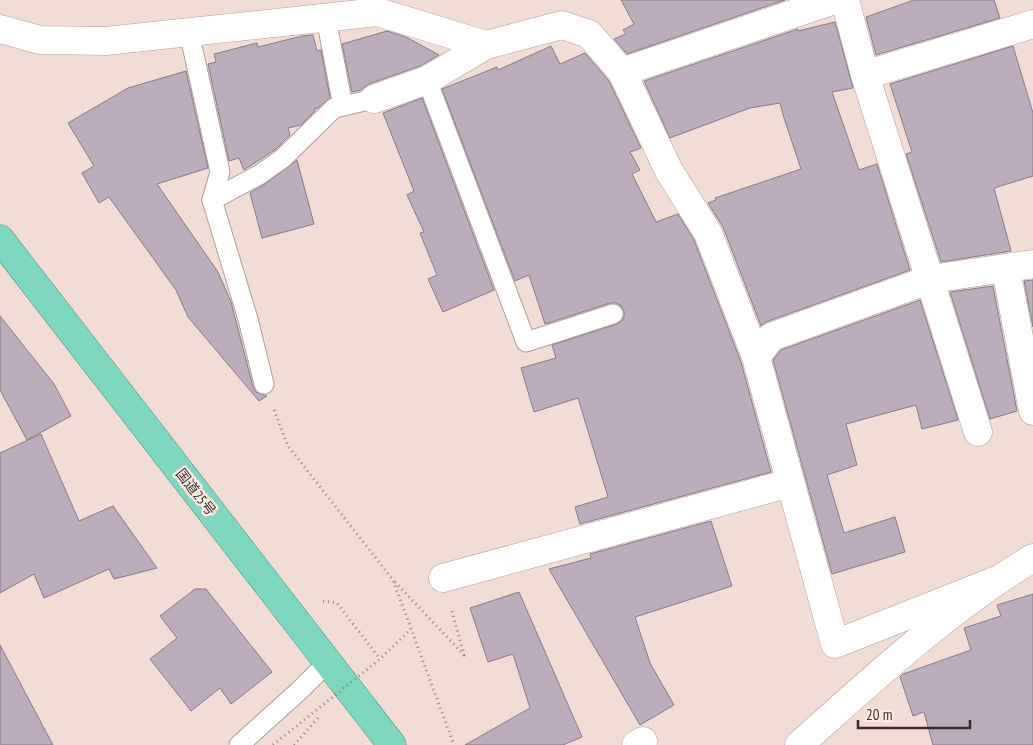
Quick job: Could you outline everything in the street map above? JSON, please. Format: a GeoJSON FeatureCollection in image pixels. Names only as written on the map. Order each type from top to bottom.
{"type":"FeatureCollection","features":[{"type":"Feature","properties":{"kind":"highway","name":"国道25号"},"geometry":{"type":"LineString","coordinates":[[0,239],[392,745]]}},
{"type":"Feature","properties":{"kind":"street"},"geometry":{"type":"LineString","coordinates":[[622,72],[834,0]]}},
{"type":"Feature","properties":{"kind":"street"},"geometry":{"type":"LineString","coordinates":[[845,0],[865,75],[931,278],[978,432]]}},
{"type":"Feature","properties":{"kind":"street"},"geometry":{"type":"LineString","coordinates":[[0,29],[40,40],[97,41],[378,12],[486,45]]}},
{"type":"Feature","properties":{"kind":"street"},"geometry":{"type":"LineString","coordinates":[[865,75],[1033,24]]}},
{"type":"Feature","properties":{"kind":"street"},"geometry":{"type":"LineString","coordinates":[[374,99],[427,80],[486,45],[562,25],[589,34],[622,72],[669,171],[708,233],[756,358],[835,644],[997,580]]}},
{"type":"Feature","properties":{"kind":"street"},"geometry":{"type":"LineString","coordinates":[[756,358],[771,336],[931,278],[1033,264]]}},
{"type":"Feature","properties":{"kind":"street"},"geometry":{"type":"LineString","coordinates":[[1006,269],[1033,411]]}},
{"type":"Feature","properties":{"kind":"street"},"geometry":{"type":"LineString","coordinates":[[443,578],[790,482]]}},
{"type":"Feature","properties":{"kind":"street"},"geometry":{"type":"LineString","coordinates":[[799,745],[884,669],[997,580],[1033,558]]}},
{"type":"Feature","properties":{"kind":"lane"},"geometry":{"type":"LineString","coordinates":[[326,18],[343,106]]}},
{"type":"Feature","properties":{"kind":"lane"},"geometry":{"type":"LineString","coordinates":[[189,32],[220,172],[212,200],[248,318],[264,384]]}},
{"type":"Feature","properties":{"kind":"lane"},"geometry":{"type":"LineString","coordinates":[[427,80],[526,342],[613,314]]}},
{"type":"Feature","properties":{"kind":"lane"},"geometry":{"type":"LineString","coordinates":[[212,200],[259,175],[283,158],[334,108],[374,99]]}},
{"type":"Feature","properties":{"kind":"lane"},"geometry":{"type":"LineString","coordinates":[[239,745],[328,662]]}},
{"type":"Feature","properties":{"kind":"path"},"geometry":{"type":"LineString","coordinates":[[264,384],[288,446],[393,580],[464,655],[443,578]]}},
{"type":"Feature","properties":{"kind":"path"},"geometry":{"type":"LineString","coordinates":[[393,580],[454,745]]}},
{"type":"Feature","properties":{"kind":"path"},"geometry":{"type":"LineString","coordinates":[[317,600],[337,603],[380,659]]}},
{"type":"Feature","properties":{"kind":"path"},"geometry":{"type":"LineString","coordinates":[[273,745],[380,659],[411,629]]}},
{"type":"Feature","properties":{"kind":"path"},"geometry":{"type":"LineString","coordinates":[[294,745],[318,718]]}},
{"type":"Feature","properties":{"kind":"building"},"geometry":{"type":"Polygon","coordinates":[[[621,0],[785,0],[627,54],[614,39],[626,34],[623,30],[634,24],[621,0]]]}},
{"type":"Feature","properties":{"kind":"building"},"geometry":{"type":"Polygon","coordinates":[[[914,0],[994,0],[1000,18],[876,55],[866,17],[914,0]]]}},
{"type":"Feature","properties":{"kind":"building"},"geometry":{"type":"Polygon","coordinates":[[[835,22],[853,88],[832,92],[859,170],[877,164],[910,270],[766,322],[761,326],[723,227],[708,203],[716,200],[715,198],[801,169],[780,103],[750,108],[670,138],[644,81],[798,29],[798,31],[835,22]]]}},
{"type":"Feature","properties":{"kind":"building"},"geometry":{"type":"Polygon","coordinates":[[[387,31],[406,37],[439,55],[420,66],[352,92],[342,44],[387,31]]]}},
{"type":"Feature","properties":{"kind":"building"},"geometry":{"type":"Polygon","coordinates":[[[313,35],[317,51],[321,50],[330,98],[314,109],[315,111],[301,125],[288,128],[290,135],[276,149],[244,170],[239,158],[229,161],[208,64],[216,62],[214,54],[257,43],[258,47],[313,35]]]}},
{"type":"Feature","properties":{"kind":"building"},"geometry":{"type":"Polygon","coordinates":[[[551,46],[560,64],[585,53],[609,81],[641,148],[630,152],[640,170],[632,174],[656,222],[678,214],[694,240],[741,362],[771,472],[580,524],[575,507],[608,497],[578,398],[534,412],[521,368],[556,358],[552,345],[617,324],[622,321],[624,311],[620,305],[610,303],[545,324],[529,275],[515,281],[442,89],[497,67],[498,70],[551,46]]]}},
{"type":"Feature","properties":{"kind":"building"},"geometry":{"type":"Polygon","coordinates":[[[1013,46],[1033,113],[1033,176],[994,188],[1011,251],[941,262],[906,154],[912,152],[890,84],[1013,46]]]}},
{"type":"Feature","properties":{"kind":"building"},"geometry":{"type":"Polygon","coordinates":[[[186,71],[208,168],[157,184],[218,272],[231,302],[253,387],[256,392],[267,396],[259,401],[188,317],[176,290],[109,197],[99,203],[82,173],[94,166],[68,123],[128,88],[186,71]]]}},
{"type":"Feature","properties":{"kind":"building"},"geometry":{"type":"Polygon","coordinates":[[[422,98],[494,290],[443,312],[428,279],[437,275],[420,233],[424,232],[407,195],[414,191],[383,113],[422,98]]]}},
{"type":"Feature","properties":{"kind":"building"},"geometry":{"type":"Polygon","coordinates":[[[297,160],[314,224],[262,238],[250,193],[297,160]]]}},
{"type":"Feature","properties":{"kind":"building"},"geometry":{"type":"Polygon","coordinates":[[[1033,280],[1033,327],[1024,281],[1033,280]]]}},
{"type":"Feature","properties":{"kind":"building"},"geometry":{"type":"Polygon","coordinates":[[[993,286],[1017,411],[990,419],[950,292],[993,286]]]}},
{"type":"Feature","properties":{"kind":"building"},"geometry":{"type":"Polygon","coordinates":[[[920,300],[958,420],[922,429],[916,405],[846,424],[857,465],[827,475],[844,533],[895,517],[905,552],[832,574],[773,360],[781,350],[920,300]]]}},
{"type":"Feature","properties":{"kind":"building"},"geometry":{"type":"Polygon","coordinates":[[[0,316],[54,384],[71,416],[27,440],[0,390],[0,316]]]}},
{"type":"Feature","properties":{"kind":"building"},"geometry":{"type":"Polygon","coordinates":[[[41,434],[79,521],[113,506],[157,568],[114,579],[109,569],[44,598],[34,574],[0,593],[0,453],[41,434]]]}},
{"type":"Feature","properties":{"kind":"building"},"geometry":{"type":"Polygon","coordinates":[[[711,521],[732,586],[635,617],[650,663],[674,705],[640,725],[549,569],[591,558],[590,554],[711,521]]]}},
{"type":"Feature","properties":{"kind":"building"},"geometry":{"type":"Polygon","coordinates":[[[195,589],[206,589],[272,672],[231,704],[220,688],[191,711],[150,659],[177,638],[160,616],[195,589]]]}},
{"type":"Feature","properties":{"kind":"building"},"geometry":{"type":"Polygon","coordinates":[[[519,592],[582,737],[563,745],[465,745],[530,708],[513,654],[488,662],[470,608],[519,592]]]}},
{"type":"Feature","properties":{"kind":"building"},"geometry":{"type":"Polygon","coordinates":[[[1033,594],[1033,745],[933,745],[924,712],[913,716],[900,677],[903,674],[971,650],[964,628],[1001,616],[997,605],[1033,594]]]}},
{"type":"Feature","properties":{"kind":"building"},"geometry":{"type":"Polygon","coordinates":[[[0,645],[53,745],[0,745],[0,645]]]}}]}
